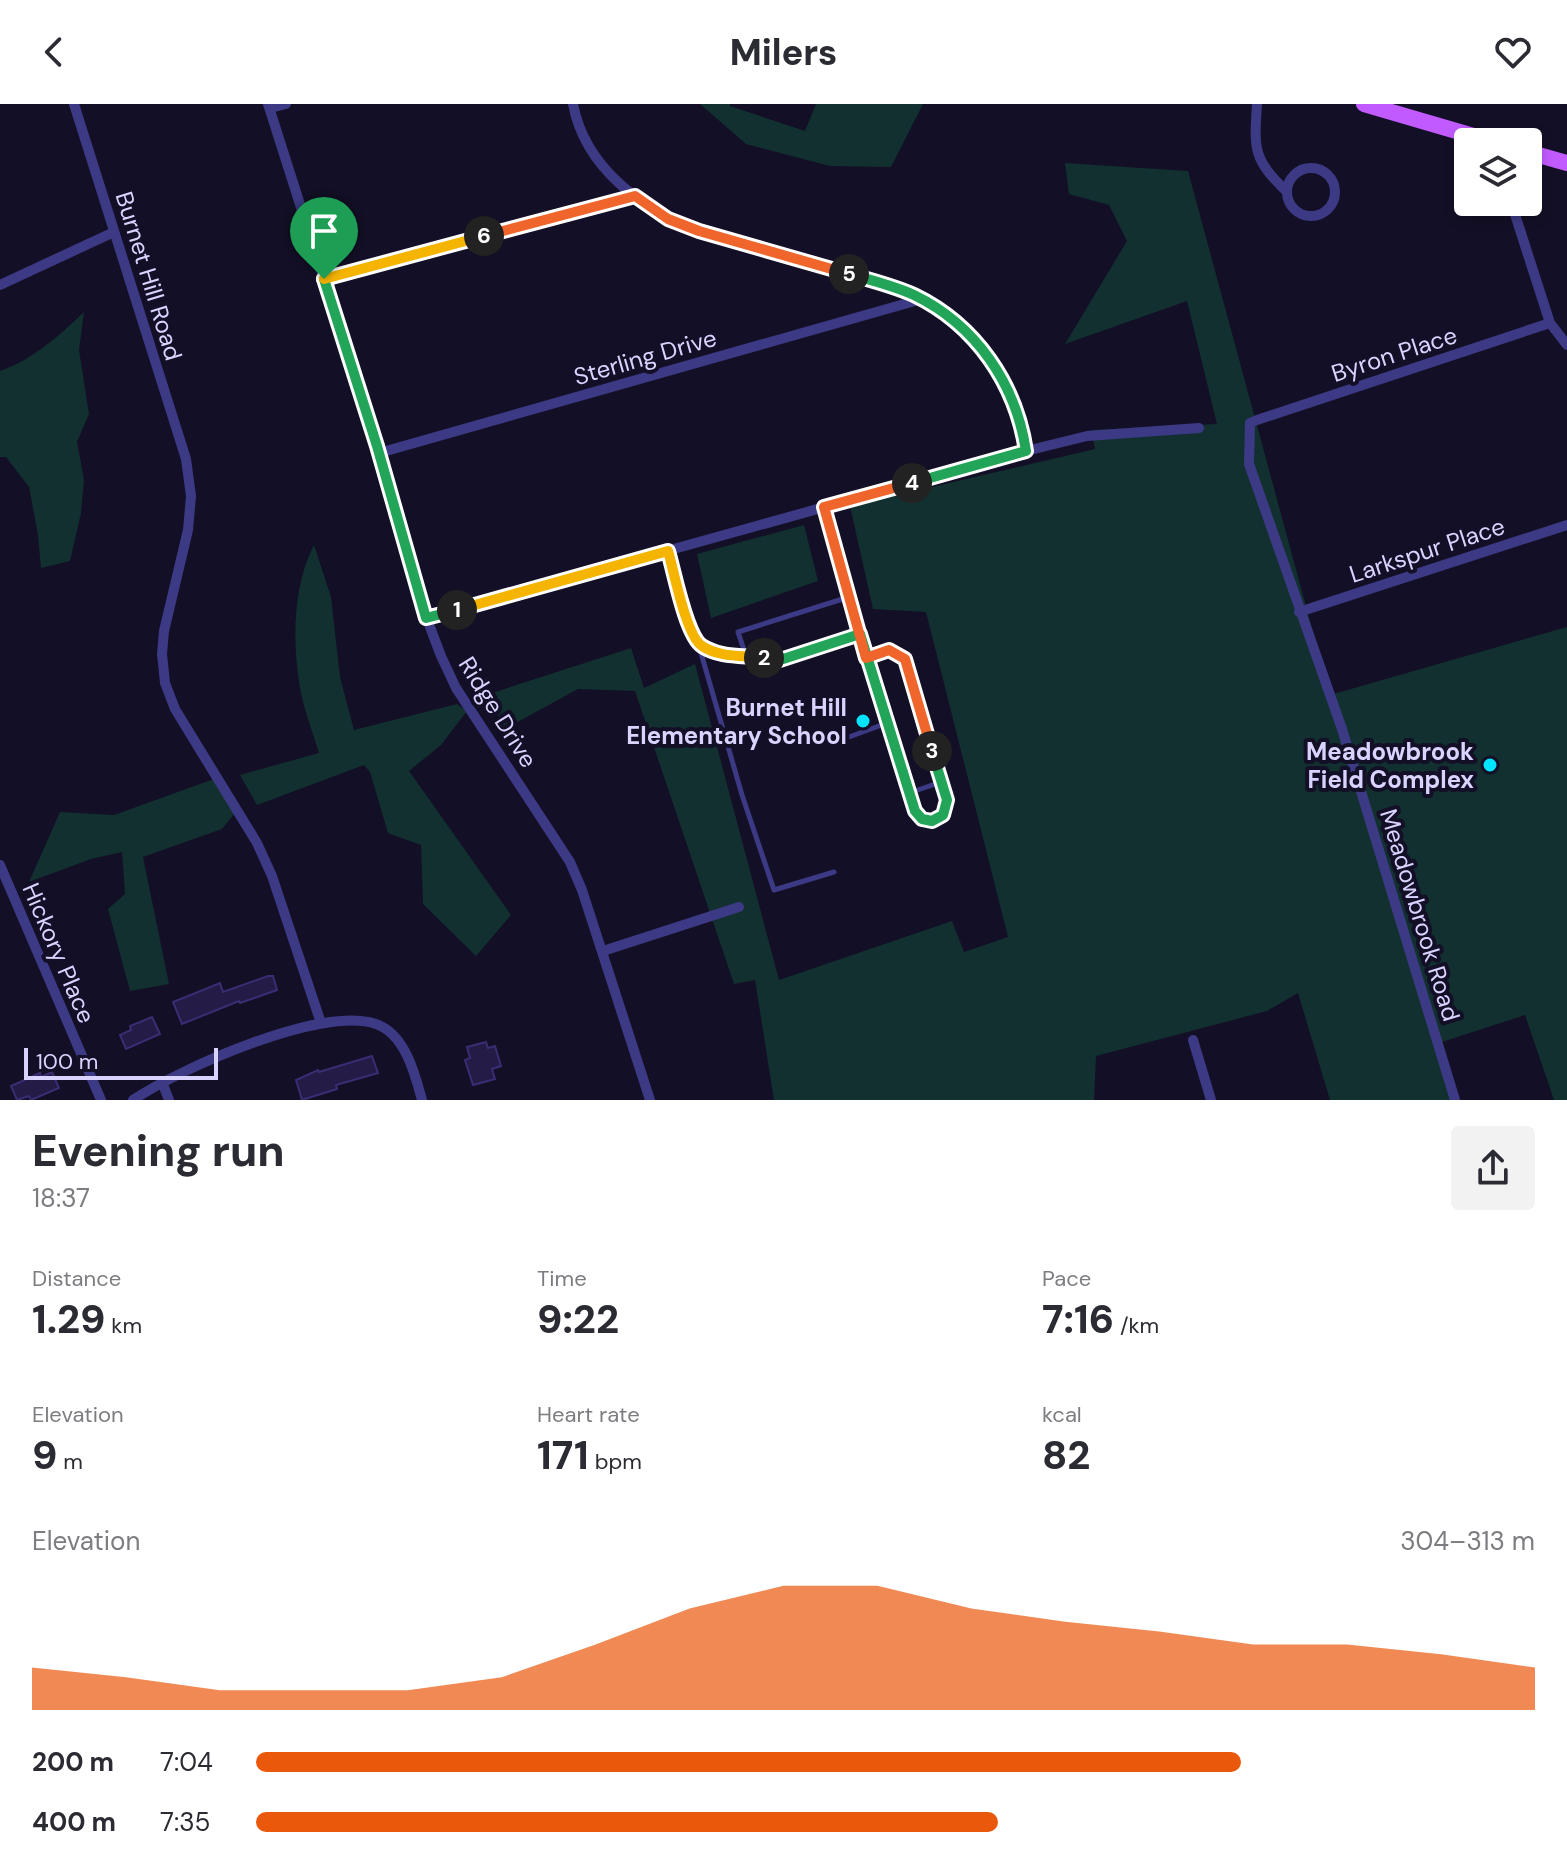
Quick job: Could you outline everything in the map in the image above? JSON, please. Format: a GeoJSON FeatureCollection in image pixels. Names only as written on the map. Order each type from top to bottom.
{"type":"FeatureCollection","features":[{"type":"Feature","properties":{"kind":"main road"},"geometry":{"type":"LineString","coordinates":[[1364,104],[1454,130]]}},
{"type":"Feature","properties":{"kind":"main road"},"geometry":{"type":"LineString","coordinates":[[1542,156],[1567,163]]}},
{"type":"Feature","properties":{"kind":"street","name":"Burnet Hill Road"},"geometry":{"type":"LineString","coordinates":[[74,104],[186,459],[191,496],[188,530],[164,631],[162,654],[165,683],[175,709],[262,854],[321,1023]]}},
{"type":"Feature","properties":{"kind":"street"},"geometry":{"type":"LineString","coordinates":[[269,106],[286,104]]}},
{"type":"Feature","properties":{"kind":"street"},"geometry":{"type":"LineString","coordinates":[[573,104],[579,128],[601,166],[635,196],[668,219],[699,231],[896,288],[922,299],[967,332],[993,363],[1013,400],[1026,451]]}},
{"type":"Feature","properties":{"kind":"street"},"geometry":{"type":"LineString","coordinates":[[1257,104],[1255,143],[1270,175],[1287,192],[1293,208],[1308,216],[1318,215],[1327,210],[1334,195],[1329,177],[1313,169],[1295,175],[1287,192]]}},
{"type":"Feature","properties":{"kind":"street","name":"Ridge Drive"},"geometry":{"type":"LineString","coordinates":[[269,106],[379,453],[426,618],[456,688],[570,862],[603,951],[650,1100]]}},
{"type":"Feature","properties":{"kind":"street"},"geometry":{"type":"LineString","coordinates":[[324,279],[635,196]]}},
{"type":"Feature","properties":{"kind":"street"},"geometry":{"type":"LineString","coordinates":[[1516,216],[1550,323],[1567,345]]}},
{"type":"Feature","properties":{"kind":"street"},"geometry":{"type":"LineString","coordinates":[[0,285],[114,232]]}},
{"type":"Feature","properties":{"kind":"street","name":"Sterling Drive"},"geometry":{"type":"LineString","coordinates":[[379,453],[922,299]]}},
{"type":"Feature","properties":{"kind":"street","name":"Byron Place"},"geometry":{"type":"LineString","coordinates":[[1250,423],[1550,323]]}},
{"type":"Feature","properties":{"kind":"street","name":"Meadowbrook Road"},"geometry":{"type":"LineString","coordinates":[[1250,423],[1249,464],[1342,729],[1455,1100]]}},
{"type":"Feature","properties":{"kind":"street"},"geometry":{"type":"LineString","coordinates":[[426,618],[1087,436],[1199,428]]}},
{"type":"Feature","properties":{"kind":"street","name":"Larkspur Place"},"geometry":{"type":"LineString","coordinates":[[1299,612],[1567,525]]}},
{"type":"Feature","properties":{"kind":"street","name":"Hickory Place"},"geometry":{"type":"LineString","coordinates":[[0,865],[101,1100]]}},
{"type":"Feature","properties":{"kind":"street"},"geometry":{"type":"LineString","coordinates":[[603,951],[739,907]]}},
{"type":"Feature","properties":{"kind":"street"},"geometry":{"type":"LineString","coordinates":[[133,1100],[162,1082],[239,1047],[321,1023],[348,1020],[377,1024],[397,1038],[412,1067],[422,1100]]}},
{"type":"Feature","properties":{"kind":"street"},"geometry":{"type":"LineString","coordinates":[[1193,1040],[1211,1100]]}},
{"type":"Feature","properties":{"kind":"street"},"geometry":{"type":"LineString","coordinates":[[162,1082],[169,1100]]}},
{"type":"Feature","properties":{"kind":"lane"},"geometry":{"type":"LineString","coordinates":[[824,507],[866,658],[909,793],[918,816],[932,821],[943,815],[947,806],[905,659],[889,650],[866,658]]}},
{"type":"Feature","properties":{"kind":"lane"},"geometry":{"type":"LineString","coordinates":[[668,551],[774,890],[834,872]]}},
{"type":"Feature","properties":{"kind":"lane"},"geometry":{"type":"LineString","coordinates":[[746,656],[738,632],[849,597]]}},
{"type":"Feature","properties":{"kind":"lane"},"geometry":{"type":"LineString","coordinates":[[699,645],[718,653],[777,661],[860,634]]}},
{"type":"Feature","properties":{"kind":"lane"},"geometry":{"type":"LineString","coordinates":[[849,737],[887,723]]}},
{"type":"Feature","properties":{"kind":"lane"},"geometry":{"type":"LineString","coordinates":[[909,793],[941,782]]}},
{"type":"Feature","properties":{"kind":"green space"},"geometry":{"type":"Polygon","coordinates":[[[700,104],[730,104],[805,131],[816,104],[923,104],[891,167],[830,166],[746,144],[700,104]]]}},
{"type":"Feature","properties":{"kind":"green space"},"geometry":{"type":"Polygon","coordinates":[[[1065,163],[1188,171],[1330,695],[1567,627],[1567,1100],[1554,1100],[1525,1015],[1436,1044],[1453,1100],[1330,1100],[1298,993],[1267,1011],[1096,1056],[1094,1100],[774,1100],[755,980],[734,984],[635,691],[578,689],[505,729],[486,695],[631,648],[644,688],[695,664],[779,980],[952,921],[964,952],[1008,937],[926,612],[873,609],[850,506],[1095,449],[1091,430],[1217,424],[1187,301],[1065,344],[1127,241],[1109,205],[1069,194],[1065,163]]]}},
{"type":"Feature","properties":{"kind":"green space"},"geometry":{"type":"Polygon","coordinates":[[[84,312],[79,350],[89,414],[77,442],[84,480],[81,513],[70,561],[41,568],[29,487],[6,457],[0,457],[0,371],[34,354],[84,312]]]}},
{"type":"Feature","properties":{"kind":"green space"},"geometry":{"type":"Polygon","coordinates":[[[804,525],[818,581],[711,618],[697,554],[804,525]]]}},
{"type":"Feature","properties":{"kind":"green space"},"geometry":{"type":"Polygon","coordinates":[[[314,545],[331,597],[340,677],[354,730],[457,704],[467,711],[441,745],[409,771],[511,915],[476,956],[423,904],[421,845],[388,833],[370,772],[364,765],[257,805],[240,775],[319,753],[301,693],[295,637],[301,579],[314,545]]]}},
{"type":"Feature","properties":{"kind":"green space"},"geometry":{"type":"Polygon","coordinates":[[[214,779],[234,814],[222,829],[143,857],[169,984],[130,991],[108,909],[125,894],[122,852],[91,859],[29,882],[60,812],[114,815],[214,779]]]}},
{"type":"Feature","properties":{"kind":"building"},"geometry":{"type":"Polygon","coordinates":[[[273,976],[277,990],[239,1001],[182,1024],[173,1002],[220,983],[223,992],[273,976]]]}},
{"type":"Feature","properties":{"kind":"building"},"geometry":{"type":"Polygon","coordinates":[[[152,1017],[160,1034],[126,1049],[120,1035],[131,1030],[130,1026],[152,1017]]]}},
{"type":"Feature","properties":{"kind":"building"},"geometry":{"type":"Polygon","coordinates":[[[486,1042],[488,1048],[495,1046],[501,1066],[492,1069],[495,1079],[473,1085],[465,1060],[470,1058],[467,1047],[486,1042]]]}},
{"type":"Feature","properties":{"kind":"building"},"geometry":{"type":"Polygon","coordinates":[[[372,1056],[378,1073],[336,1085],[337,1089],[302,1100],[296,1080],[318,1070],[372,1056]]]}},
{"type":"Feature","properties":{"kind":"building"},"geometry":{"type":"Polygon","coordinates":[[[52,1072],[59,1088],[31,1100],[29,1096],[17,1100],[11,1086],[40,1073],[41,1077],[52,1072]]]}},
{"type":"Feature","properties":{"kind":"place","name":"Burnet Hill Elementary School"},"geometry":{"type":"Point","coordinates":[863,721]}},
{"type":"Feature","properties":{"kind":"place","name":"Meadowbrook Field Complex"},"geometry":{"type":"Point","coordinates":[1490,765]}},
{"type":"Feature","properties":{"kind":"route"},"geometry":{"type":"LineString","coordinates":[[324,279],[377,446],[426,618],[668,551],[691,631],[699,645],[718,653],[777,661],[860,634],[866,658],[915,811],[927,821],[943,815],[947,800],[905,659],[889,650],[866,658],[860,634],[824,507],[1026,451],[1020,420],[1004,381],[981,347],[951,318],[916,296],[896,288],[699,231],[668,219],[635,196],[324,279]]}}]}
